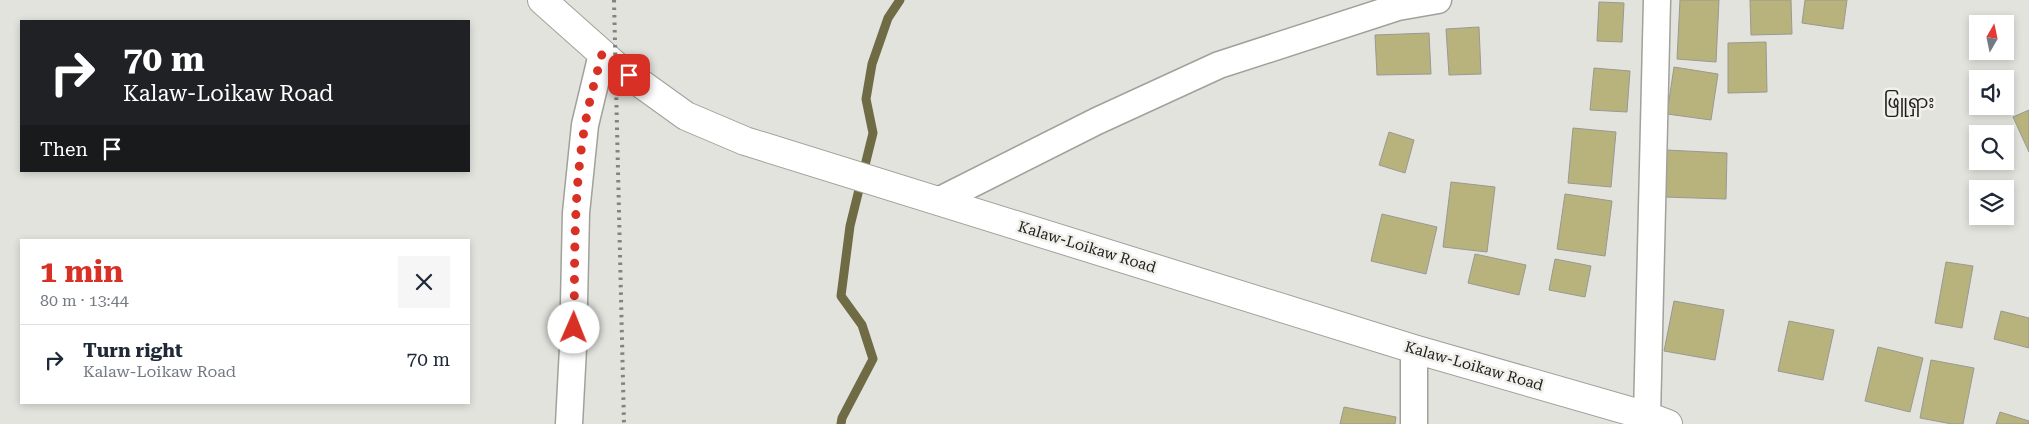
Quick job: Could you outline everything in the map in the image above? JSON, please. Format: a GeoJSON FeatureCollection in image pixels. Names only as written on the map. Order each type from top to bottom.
{"type":"FeatureCollection","features":[{"type":"Feature","properties":{"kind":"main road","name":"Kalaw-Loikaw Road"},"geometry":{"type":"LineString","coordinates":[[542,0],[615,65],[686,116],[745,141],[1414,349],[1658,420]]}},
{"type":"Feature","properties":{"kind":"street"},"geometry":{"type":"LineString","coordinates":[[938,201],[1097,121],[1219,65],[1398,7],[1438,0]]}},
{"type":"Feature","properties":{"kind":"street"},"geometry":{"type":"LineString","coordinates":[[1658,0],[1658,420]]}},
{"type":"Feature","properties":{"kind":"street"},"geometry":{"type":"LineString","coordinates":[[569,424],[576,213],[585,125],[602,54]]}},
{"type":"Feature","properties":{"kind":"street"},"geometry":{"type":"LineString","coordinates":[[1414,349],[1414,424]]}},
{"type":"Feature","properties":{"kind":"building"},"geometry":{"type":"Polygon","coordinates":[[[1680,0],[1719,0],[1716,62],[1677,59],[1680,0]]]}},
{"type":"Feature","properties":{"kind":"building"},"geometry":{"type":"Polygon","coordinates":[[[1750,0],[1791,0],[1792,34],[1751,35],[1750,0]]]}},
{"type":"Feature","properties":{"kind":"building"},"geometry":{"type":"Polygon","coordinates":[[[1805,0],[1847,0],[1843,29],[1802,23],[1805,0]]]}},
{"type":"Feature","properties":{"kind":"building"},"geometry":{"type":"Polygon","coordinates":[[[1599,2],[1624,3],[1622,42],[1597,41],[1599,2]]]}},
{"type":"Feature","properties":{"kind":"building"},"geometry":{"type":"Polygon","coordinates":[[[1479,27],[1481,74],[1449,75],[1446,29],[1479,27]]]}},
{"type":"Feature","properties":{"kind":"building"},"geometry":{"type":"Polygon","coordinates":[[[1429,33],[1431,74],[1377,75],[1375,35],[1429,33]]]}},
{"type":"Feature","properties":{"kind":"building"},"geometry":{"type":"Polygon","coordinates":[[[1766,42],[1767,92],[1728,93],[1728,43],[1766,42]]]}},
{"type":"Feature","properties":{"kind":"building"},"geometry":{"type":"Polygon","coordinates":[[[1674,67],[1718,74],[1711,120],[1667,114],[1674,67]]]}},
{"type":"Feature","properties":{"kind":"building"},"geometry":{"type":"Polygon","coordinates":[[[1594,68],[1630,71],[1627,112],[1590,110],[1594,68]]]}},
{"type":"Feature","properties":{"kind":"building"},"geometry":{"type":"Polygon","coordinates":[[[2029,110],[2029,152],[2013,117],[2029,110]]]}},
{"type":"Feature","properties":{"kind":"building"},"geometry":{"type":"Polygon","coordinates":[[[1573,128],[1616,132],[1611,187],[1568,183],[1573,128]]]}},
{"type":"Feature","properties":{"kind":"building"},"geometry":{"type":"Polygon","coordinates":[[[1389,132],[1414,140],[1405,173],[1379,165],[1389,132]]]}},
{"type":"Feature","properties":{"kind":"building"},"geometry":{"type":"Polygon","coordinates":[[[1666,150],[1727,153],[1726,199],[1664,197],[1666,150]]]}},
{"type":"Feature","properties":{"kind":"building"},"geometry":{"type":"Polygon","coordinates":[[[1451,182],[1495,187],[1487,252],[1443,247],[1451,182]]]}},
{"type":"Feature","properties":{"kind":"building"},"geometry":{"type":"Polygon","coordinates":[[[1565,194],[1612,201],[1605,256],[1557,249],[1565,194]]]}},
{"type":"Feature","properties":{"kind":"building"},"geometry":{"type":"Polygon","coordinates":[[[1382,214],[1437,227],[1426,274],[1371,261],[1382,214]]]}},
{"type":"Feature","properties":{"kind":"building"},"geometry":{"type":"Polygon","coordinates":[[[1475,254],[1526,265],[1519,295],[1468,283],[1475,254]]]}},
{"type":"Feature","properties":{"kind":"building"},"geometry":{"type":"Polygon","coordinates":[[[1555,259],[1591,266],[1585,297],[1549,290],[1555,259]]]}},
{"type":"Feature","properties":{"kind":"building"},"geometry":{"type":"Polygon","coordinates":[[[1946,262],[1973,266],[1962,328],[1935,323],[1946,262]]]}},
{"type":"Feature","properties":{"kind":"building"},"geometry":{"type":"Polygon","coordinates":[[[1674,301],[1724,310],[1715,360],[1664,351],[1674,301]]]}},
{"type":"Feature","properties":{"kind":"building"},"geometry":{"type":"Polygon","coordinates":[[[2001,311],[2029,318],[2029,348],[1994,339],[2001,311]]]}},
{"type":"Feature","properties":{"kind":"building"},"geometry":{"type":"Polygon","coordinates":[[[1789,321],[1834,330],[1823,380],[1778,371],[1789,321]]]}},
{"type":"Feature","properties":{"kind":"building"},"geometry":{"type":"Polygon","coordinates":[[[1878,347],[1923,358],[1910,412],[1865,401],[1878,347]]]}},
{"type":"Feature","properties":{"kind":"building"},"geometry":{"type":"Polygon","coordinates":[[[1931,360],[1974,368],[1963,424],[1952,424],[1920,418],[1931,360]]]}},
{"type":"Feature","properties":{"kind":"building"},"geometry":{"type":"Polygon","coordinates":[[[1344,407],[1396,417],[1395,424],[1340,424],[1344,407]]]}},
{"type":"Feature","properties":{"kind":"building"},"geometry":{"type":"Polygon","coordinates":[[[2000,412],[2029,421],[2029,424],[1996,424],[2000,412]]]}},
{"type":"Feature","properties":{"kind":"waterway"},"geometry":{"type":"LineString","coordinates":[[841,424],[842,418],[873,359],[862,325],[841,296],[850,226],[873,133],[866,99],[872,64],[888,18],[900,0]]}},
{"type":"Feature","properties":{"kind":"railway"},"geometry":{"type":"LineString","coordinates":[[614,0],[624,424]]}},
{"type":"Feature","properties":{"kind":"district","name":"ဖြူရှား"},"geometry":{"type":"Point","coordinates":[1909,101]}},
{"type":"Feature","properties":{"kind":"route"},"geometry":{"type":"LineString","coordinates":[[574,328],[576,213],[583,142],[585,125],[602,54],[629,75]]}}]}
